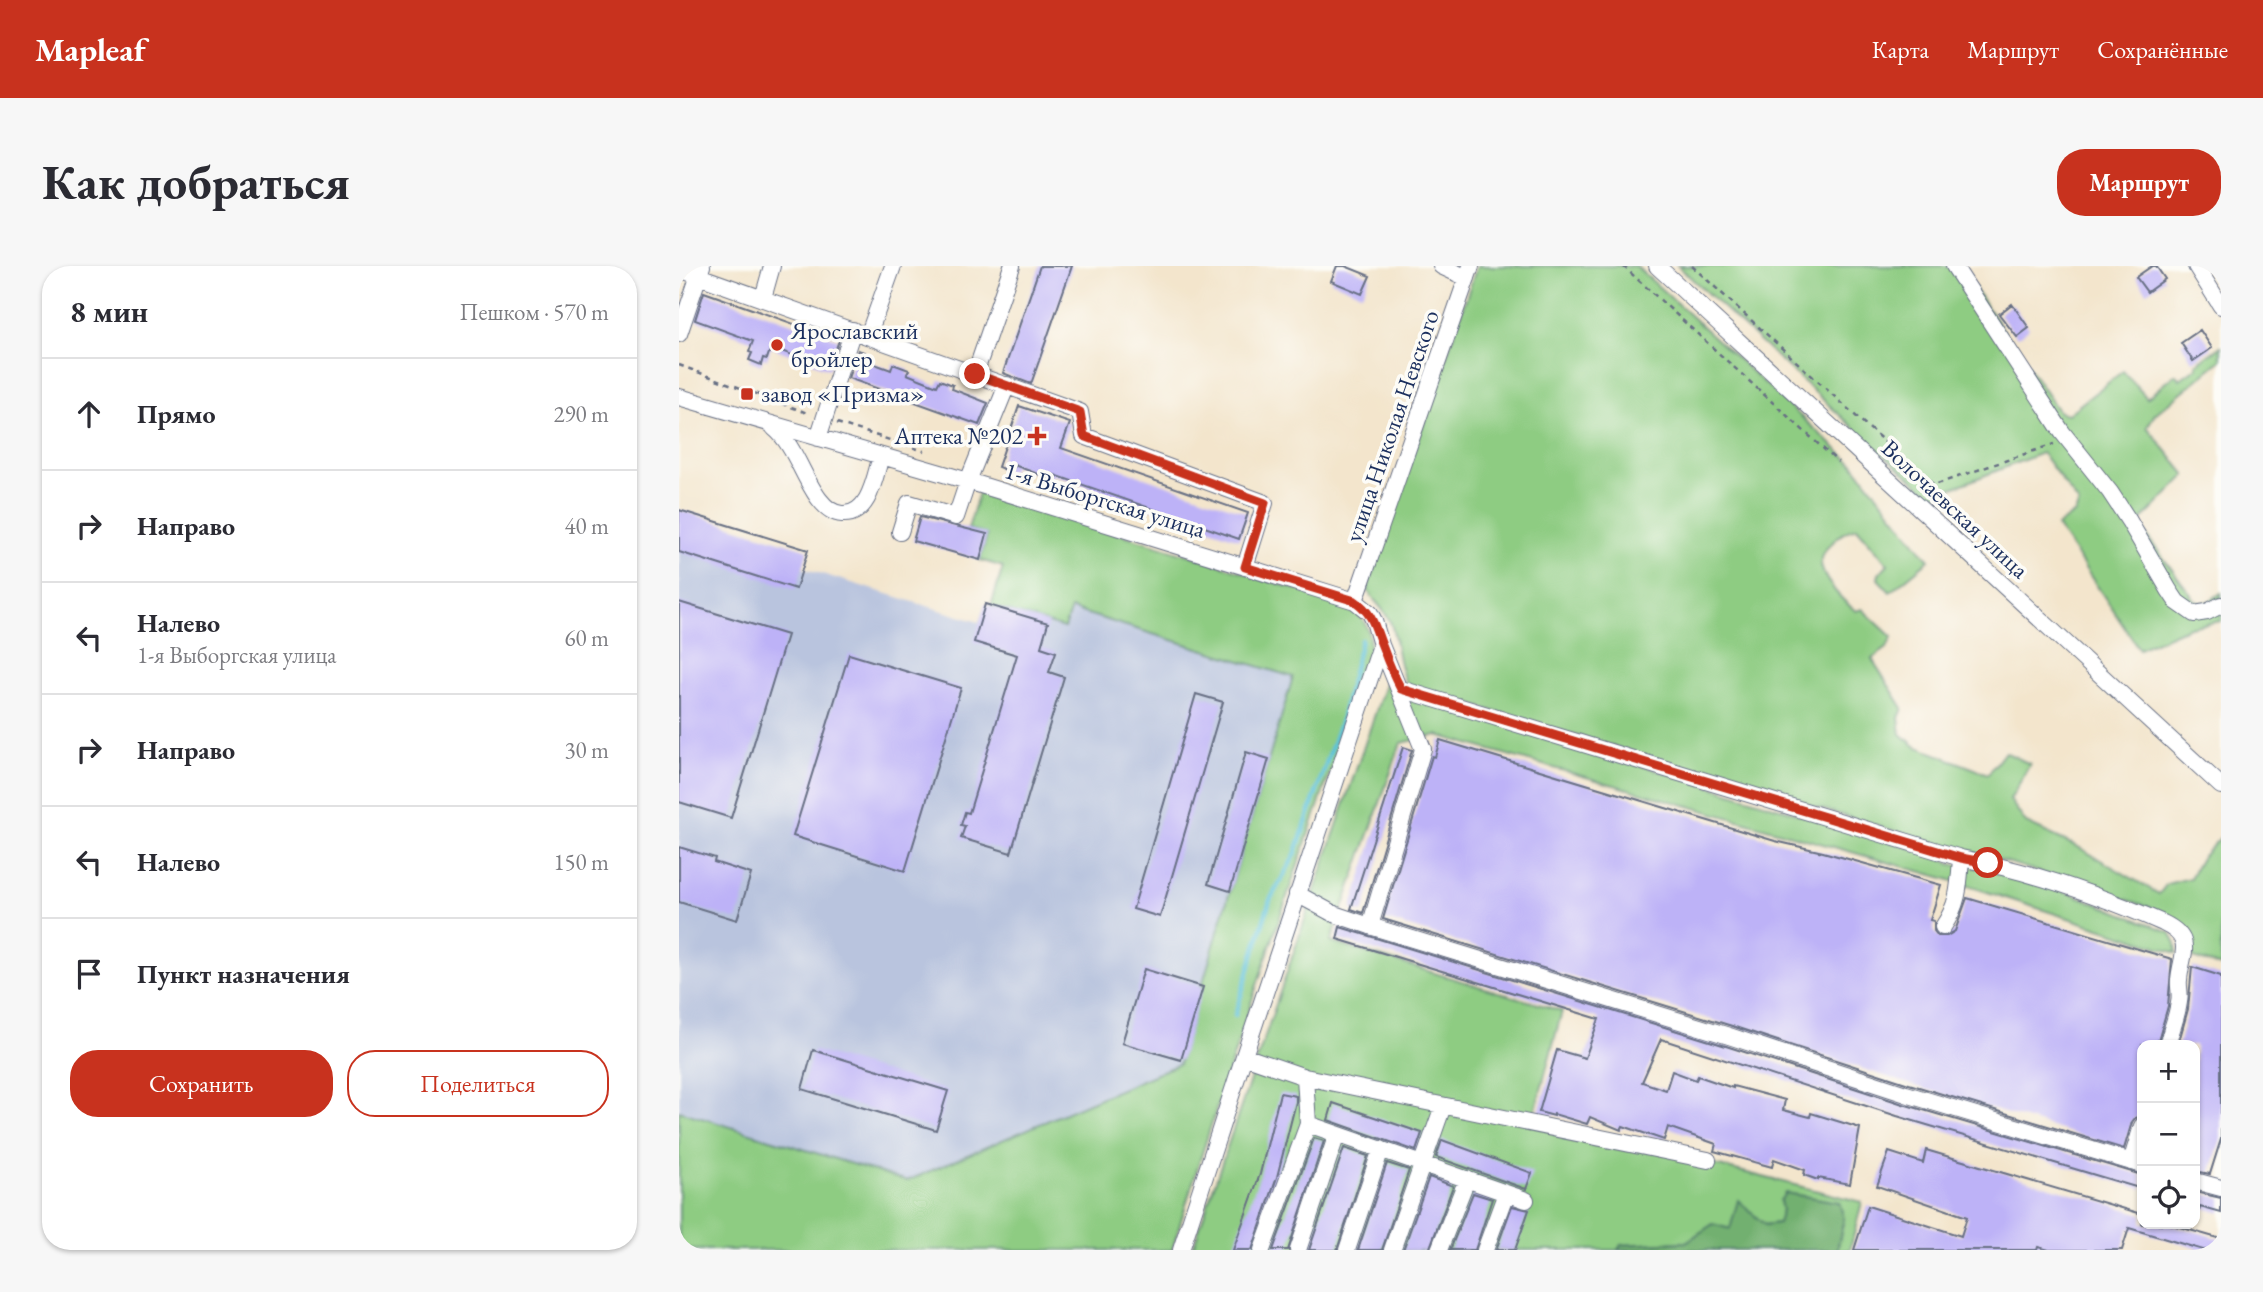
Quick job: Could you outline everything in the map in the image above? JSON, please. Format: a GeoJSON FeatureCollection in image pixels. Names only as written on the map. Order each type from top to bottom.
{"type":"FeatureCollection","features":[{"type":"Feature","properties":{"kind":"street"},"geometry":{"type":"LineString","coordinates":[[763,298],[772,266]]}},
{"type":"Feature","properties":{"kind":"street"},"geometry":{"type":"LineString","coordinates":[[818,438],[861,333],[893,266]]}},
{"type":"Feature","properties":{"kind":"street"},"geometry":{"type":"LineString","coordinates":[[1441,266],[1469,272]]}},
{"type":"Feature","properties":{"kind":"street","name":"Волочаевская улица"},"geometry":{"type":"LineString","coordinates":[[1657,266],[2221,786]]}},
{"type":"Feature","properties":{"kind":"street"},"geometry":{"type":"LineString","coordinates":[[1954,266],[2006,349],[2071,444],[2110,492],[2177,602],[2194,614],[2207,612],[2221,605]]}},
{"type":"Feature","properties":{"kind":"street"},"geometry":{"type":"LineString","coordinates":[[2196,266],[2221,306]]}},
{"type":"Feature","properties":{"kind":"street"},"geometry":{"type":"LineString","coordinates":[[975,374],[1010,267]]}},
{"type":"Feature","properties":{"kind":"street"},"geometry":{"type":"LineString","coordinates":[[679,269],[700,270],[763,298],[1080,412],[1084,436],[1265,503],[1245,567]]}},
{"type":"Feature","properties":{"kind":"street"},"geometry":{"type":"LineString","coordinates":[[679,334],[700,270]]}},
{"type":"Feature","properties":{"kind":"street","name":"улица Николая Невского"},"geometry":{"type":"LineString","coordinates":[[1355,601],[1469,272]]}},
{"type":"Feature","properties":{"kind":"street"},"geometry":{"type":"LineString","coordinates":[[900,532],[909,503],[956,517],[1006,386]]}},
{"type":"Feature","properties":{"kind":"street","name":"1-я Выборгская улица"},"geometry":{"type":"LineString","coordinates":[[679,397],[968,481],[1355,601]]}},
{"type":"Feature","properties":{"kind":"street"},"geometry":{"type":"LineString","coordinates":[[762,423],[782,434],[822,504],[837,513],[845,515],[855,512],[863,505],[869,495],[881,456]]}},
{"type":"Feature","properties":{"kind":"street"},"geometry":{"type":"LineString","coordinates":[[1355,601],[1370,614],[1423,749],[1370,926]]}},
{"type":"Feature","properties":{"kind":"street"},"geometry":{"type":"LineString","coordinates":[[1181,1250],[1381,645]]}},
{"type":"Feature","properties":{"kind":"street"},"geometry":{"type":"LineString","coordinates":[[1401,689],[1961,858],[1988,863],[2074,889],[2174,928],[2185,952],[2179,979],[2180,1000],[2168,1040]]}},
{"type":"Feature","properties":{"kind":"street"},"geometry":{"type":"LineString","coordinates":[[1943,927],[1954,910],[1958,895],[1961,858]]}},
{"type":"Feature","properties":{"kind":"street"},"geometry":{"type":"LineString","coordinates":[[1297,894],[1334,914],[1370,926],[2137,1164]]}},
{"type":"Feature","properties":{"kind":"street"},"geometry":{"type":"LineString","coordinates":[[1244,1056],[1305,1077],[1708,1160]]}},
{"type":"Feature","properties":{"kind":"street"},"geometry":{"type":"LineString","coordinates":[[1262,1250],[1308,1124],[1305,1077]]}},
{"type":"Feature","properties":{"kind":"street"},"geometry":{"type":"LineString","coordinates":[[1392,1250],[1443,1106]]}},
{"type":"Feature","properties":{"kind":"street"},"geometry":{"type":"LineString","coordinates":[[1308,1124],[1527,1200]]}},
{"type":"Feature","properties":{"kind":"street"},"geometry":{"type":"LineString","coordinates":[[1298,1250],[1337,1133]]}},
{"type":"Feature","properties":{"kind":"street"},"geometry":{"type":"LineString","coordinates":[[1347,1250],[1381,1149]]}},
{"type":"Feature","properties":{"kind":"street"},"geometry":{"type":"LineString","coordinates":[[1439,1250],[1467,1179]]}},
{"type":"Feature","properties":{"kind":"street"},"geometry":{"type":"LineString","coordinates":[[2200,1182],[2221,1188]]}},
{"type":"Feature","properties":{"kind":"street"},"geometry":{"type":"LineString","coordinates":[[1485,1250],[1506,1193]]}},
{"type":"Feature","properties":{"kind":"path"},"geometry":{"type":"LineString","coordinates":[[1623,266],[1838,462]]}},
{"type":"Feature","properties":{"kind":"path"},"geometry":{"type":"LineString","coordinates":[[1692,266],[1934,485],[2011,460],[2046,445],[2071,444]]}},
{"type":"Feature","properties":{"kind":"shaded area"},"geometry":{"type":"Polygon","coordinates":[[[679,510],[808,550],[803,568],[979,622],[985,604],[1064,628],[1071,609],[1293,676],[1179,1064],[907,1181],[679,1111],[679,510]]]}},
{"type":"Feature","properties":{"kind":"green space"},"geometry":{"type":"Polygon","coordinates":[[[1477,266],[1636,266],[1853,464],[1929,560],[1890,592],[1878,579],[1888,564],[1857,528],[1841,534],[1822,555],[1821,562],[1826,578],[1838,594],[1856,611],[1862,609],[1892,637],[1887,648],[1872,659],[1903,708],[1899,718],[1901,734],[1915,746],[1988,774],[2005,752],[2030,764],[2010,800],[2026,823],[2078,847],[2159,894],[2167,884],[2190,878],[2201,858],[2221,837],[2221,967],[2193,958],[2189,938],[2181,925],[2150,907],[1988,856],[1959,850],[1407,685],[1391,624],[1368,591],[1369,583],[1477,266]]]}},
{"type":"Feature","properties":{"kind":"green space"},"geometry":{"type":"Polygon","coordinates":[[[1678,266],[1959,266],[2059,412],[2068,414],[2123,371],[2147,398],[2175,374],[2180,379],[2221,346],[2221,360],[2155,414],[2147,427],[2186,475],[2138,524],[2195,600],[2200,603],[2209,601],[2221,593],[2221,621],[2189,627],[2139,649],[2057,526],[2075,513],[2079,504],[2042,453],[1932,496],[1871,444],[1678,266]]]}},
{"type":"Feature","properties":{"kind":"green space"},"geometry":{"type":"Polygon","coordinates":[[[979,492],[1329,600],[1356,613],[1368,632],[1370,646],[1367,668],[1266,958],[1172,1250],[679,1250],[679,1111],[907,1181],[1179,1064],[1293,677],[1071,609],[1064,628],[991,606],[1003,567],[980,560],[987,535],[968,529],[979,492]]]}},
{"type":"Feature","properties":{"kind":"green space"},"geometry":{"type":"Polygon","coordinates":[[[1388,676],[1396,690],[1940,857],[1950,864],[1980,868],[2072,894],[2170,932],[2176,943],[2177,953],[1947,879],[1437,735],[1401,743],[1331,942],[1562,1011],[1533,1119],[1862,1202],[1850,1250],[1837,1250],[1844,1219],[1780,1201],[1782,1210],[1779,1223],[1730,1229],[1713,1224],[1686,1242],[1621,1245],[1618,1250],[1192,1250],[1388,676]]]}},
{"type":"Feature","properties":{"kind":"green space"},"geometry":{"type":"Polygon","coordinates":[[[1785,1193],[1839,1202],[1844,1218],[1837,1250],[1618,1250],[1621,1245],[1686,1242],[1713,1224],[1730,1229],[1738,1200],[1765,1225],[1778,1223],[1782,1210],[1780,1201],[1785,1193]]]}},
{"type":"Feature","properties":{"kind":"building"},"geometry":{"type":"Polygon","coordinates":[[[1040,266],[1072,266],[1031,384],[1003,373],[1040,266]]]}},
{"type":"Feature","properties":{"kind":"building"},"geometry":{"type":"Polygon","coordinates":[[[1337,266],[1345,266],[1370,276],[1362,294],[1331,281],[1337,266]]]}},
{"type":"Feature","properties":{"kind":"building"},"geometry":{"type":"Polygon","coordinates":[[[2156,266],[2165,279],[2147,292],[2136,277],[2156,266]]]}},
{"type":"Feature","properties":{"kind":"building"},"geometry":{"type":"Polygon","coordinates":[[[704,292],[839,340],[829,369],[771,347],[767,359],[763,358],[761,365],[749,360],[753,341],[695,320],[704,292]]]}},
{"type":"Feature","properties":{"kind":"building"},"geometry":{"type":"Polygon","coordinates":[[[2012,304],[2029,328],[2017,337],[1999,314],[2012,304]]]}},
{"type":"Feature","properties":{"kind":"building"},"geometry":{"type":"Polygon","coordinates":[[[2200,330],[2212,348],[2193,361],[2181,343],[2200,330]]]}},
{"type":"Feature","properties":{"kind":"building"},"geometry":{"type":"Polygon","coordinates":[[[858,350],[864,352],[861,359],[891,370],[893,364],[909,370],[907,374],[937,386],[940,380],[953,385],[952,389],[988,403],[979,425],[848,378],[858,350]]]}},
{"type":"Feature","properties":{"kind":"building"},"geometry":{"type":"Polygon","coordinates":[[[1019,406],[1070,423],[1061,448],[1248,513],[1239,539],[1052,474],[1051,479],[1014,465],[1011,472],[998,467],[1019,406]]]}},
{"type":"Feature","properties":{"kind":"building"},"geometry":{"type":"Polygon","coordinates":[[[679,510],[808,550],[796,589],[679,552],[679,510]]]}},
{"type":"Feature","properties":{"kind":"building"},"geometry":{"type":"Polygon","coordinates":[[[920,517],[987,534],[980,560],[913,541],[920,517]]]}},
{"type":"Feature","properties":{"kind":"building"},"geometry":{"type":"Polygon","coordinates":[[[679,602],[787,635],[731,818],[679,802],[679,602]]]}},
{"type":"Feature","properties":{"kind":"building"},"geometry":{"type":"Polygon","coordinates":[[[985,604],[1048,623],[1041,647],[1056,652],[1049,672],[1064,677],[1011,853],[961,838],[965,826],[961,825],[965,812],[969,813],[1017,655],[974,642],[985,604]]]}},
{"type":"Feature","properties":{"kind":"building"},"geometry":{"type":"Polygon","coordinates":[[[849,654],[961,688],[905,871],[793,836],[849,654]]]}},
{"type":"Feature","properties":{"kind":"building"},"geometry":{"type":"Polygon","coordinates":[[[1196,694],[1223,702],[1160,917],[1133,909],[1196,694]]]}},
{"type":"Feature","properties":{"kind":"building"},"geometry":{"type":"Polygon","coordinates":[[[1440,740],[1775,841],[1941,885],[1930,920],[1934,921],[1934,931],[1938,936],[1947,936],[1955,931],[1967,898],[2172,959],[2168,1006],[2158,1040],[2137,1040],[2137,1117],[2132,1122],[2124,1149],[1383,919],[1432,756],[1435,757],[1440,740]]]}},
{"type":"Feature","properties":{"kind":"building"},"geometry":{"type":"Polygon","coordinates":[[[1403,747],[1412,750],[1363,913],[1351,909],[1403,747]]]}},
{"type":"Feature","properties":{"kind":"building"},"geometry":{"type":"Polygon","coordinates":[[[1246,752],[1269,759],[1230,891],[1208,884],[1246,752]]]}},
{"type":"Feature","properties":{"kind":"building"},"geometry":{"type":"Polygon","coordinates":[[[679,847],[715,858],[714,862],[751,874],[737,920],[679,902],[679,847]]]}},
{"type":"Feature","properties":{"kind":"building"},"geometry":{"type":"Polygon","coordinates":[[[1340,927],[1726,1046],[1903,1104],[2137,1174],[2137,1188],[1897,1116],[1661,1039],[1642,1082],[1666,1090],[1672,1071],[1696,1080],[1698,1076],[1733,1088],[1785,1100],[1783,1110],[1810,1117],[1811,1113],[1860,1128],[1850,1184],[1818,1180],[1804,1175],[1805,1170],[1774,1159],[1772,1167],[1714,1151],[1716,1144],[1668,1127],[1664,1140],[1623,1126],[1621,1130],[1590,1117],[1587,1124],[1539,1112],[1557,1050],[1585,1058],[1599,1019],[1337,939],[1340,927]]]}},
{"type":"Feature","properties":{"kind":"building"},"geometry":{"type":"Polygon","coordinates":[[[2192,967],[2221,976],[2221,1139],[2210,1174],[2200,1172],[2200,1040],[2179,1040],[2188,1009],[2192,967]]]}},
{"type":"Feature","properties":{"kind":"building"},"geometry":{"type":"Polygon","coordinates":[[[1144,969],[1203,987],[1181,1060],[1122,1043],[1144,969]]]}},
{"type":"Feature","properties":{"kind":"building"},"geometry":{"type":"Polygon","coordinates":[[[813,1050],[948,1091],[936,1130],[802,1089],[813,1050]]]}},
{"type":"Feature","properties":{"kind":"building"},"geometry":{"type":"Polygon","coordinates":[[[1280,1093],[1296,1096],[1296,1102],[1277,1177],[1252,1250],[1233,1250],[1260,1174],[1280,1093]]]}},
{"type":"Feature","properties":{"kind":"building"},"geometry":{"type":"Polygon","coordinates":[[[1333,1103],[1422,1133],[1416,1151],[1328,1120],[1333,1103]]]}},
{"type":"Feature","properties":{"kind":"building"},"geometry":{"type":"Polygon","coordinates":[[[1314,1138],[1324,1141],[1288,1250],[1273,1250],[1314,1138]]]}},
{"type":"Feature","properties":{"kind":"building"},"geometry":{"type":"Polygon","coordinates":[[[1442,1140],[1532,1173],[1526,1189],[1436,1157],[1442,1140]]]}},
{"type":"Feature","properties":{"kind":"building"},"geometry":{"type":"Polygon","coordinates":[[[1344,1148],[1368,1156],[1337,1250],[1309,1250],[1344,1148]]]}},
{"type":"Feature","properties":{"kind":"building"},"geometry":{"type":"Polygon","coordinates":[[[1926,1150],[2137,1213],[2137,1229],[2186,1229],[2221,1239],[2221,1250],[2203,1250],[2129,1228],[2122,1250],[2049,1250],[2038,1247],[2037,1250],[1854,1250],[1868,1206],[1961,1236],[1967,1217],[1877,1186],[1889,1152],[1923,1163],[1926,1150]]]}},
{"type":"Feature","properties":{"kind":"building"},"geometry":{"type":"Polygon","coordinates":[[[1387,1163],[1409,1170],[1382,1250],[1358,1250],[1387,1163]]]}},
{"type":"Feature","properties":{"kind":"building"},"geometry":{"type":"Polygon","coordinates":[[[1429,1177],[1453,1186],[1429,1250],[1403,1250],[1429,1177]]]}},
{"type":"Feature","properties":{"kind":"building"},"geometry":{"type":"Polygon","coordinates":[[[1473,1193],[1492,1199],[1475,1250],[1450,1250],[1473,1193]]]}},
{"type":"Feature","properties":{"kind":"building"},"geometry":{"type":"Polygon","coordinates":[[[2200,1193],[2221,1198],[2221,1213],[2200,1207],[2200,1193]]]}},
{"type":"Feature","properties":{"kind":"building"},"geometry":{"type":"Polygon","coordinates":[[[1512,1206],[1529,1210],[1515,1250],[1496,1250],[1512,1206]]]}},
{"type":"Feature","properties":{"kind":"waterway"},"geometry":{"type":"LineString","coordinates":[[1235,1015],[1270,900],[1295,855],[1342,717],[1361,640]]}},
{"type":"Feature","properties":{"kind":"place","name":"Ярославский бройлер"},"geometry":{"type":"Point","coordinates":[777,345]}},
{"type":"Feature","properties":{"kind":"place","name":"завод «Призма»"},"geometry":{"type":"Point","coordinates":[747,394]}},
{"type":"Feature","properties":{"kind":"place","name":"Аптека №202"},"geometry":{"type":"Point","coordinates":[1037,436]}},
{"type":"Feature","properties":{"kind":"route"},"geometry":{"type":"LineString","coordinates":[[975,374],[1080,412],[1084,436],[1265,503],[1245,567],[1355,601],[1362,606],[1378,629],[1381,645],[1401,689],[1961,858],[1988,863]]}}]}
